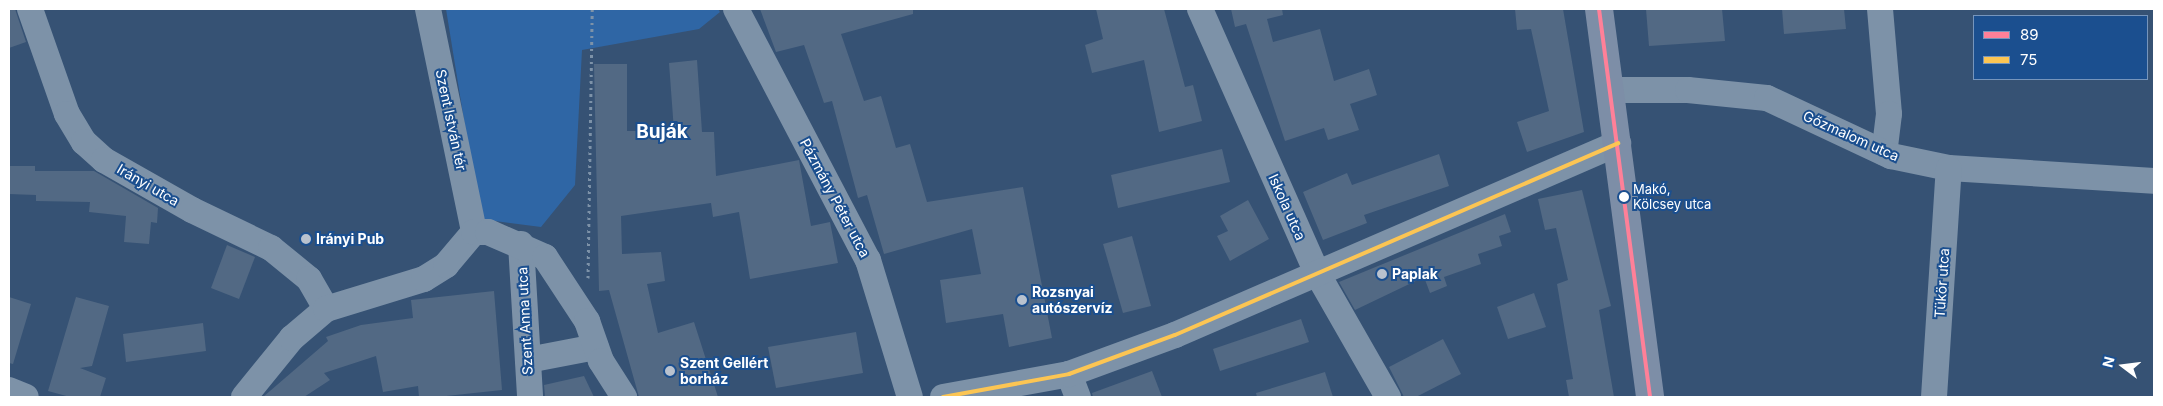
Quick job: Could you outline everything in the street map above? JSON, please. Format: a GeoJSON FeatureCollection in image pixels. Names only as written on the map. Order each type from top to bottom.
{"type":"FeatureCollection","features":[{"type":"Feature","properties":{"kind":"main road"},"geometry":{"type":"LineString","coordinates":[[1599,9],[1650,397]]}},
{"type":"Feature","properties":{"kind":"street","name":"Irányi utca"},"geometry":{"type":"LineString","coordinates":[[30,9],[67,114],[84,142],[104,160],[192,210],[272,248],[309,279],[326,309]]}},
{"type":"Feature","properties":{"kind":"street","name":"Szent István tér"},"geometry":{"type":"LineString","coordinates":[[428,9],[474,232]]}},
{"type":"Feature","properties":{"kind":"street","name":"Pázmány Péter utca"},"geometry":{"type":"LineString","coordinates":[[736,9],[868,260],[910,397]]}},
{"type":"Feature","properties":{"kind":"street","name":"Iskola utca"},"geometry":{"type":"LineString","coordinates":[[1200,9],[1317,273],[1388,397]]}},
{"type":"Feature","properties":{"kind":"street"},"geometry":{"type":"LineString","coordinates":[[1880,9],[1889,114],[1884,153]]}},
{"type":"Feature","properties":{"kind":"street","name":"Gőzmalom utca"},"geometry":{"type":"LineString","coordinates":[[1610,90],[1688,90],[1767,98],[1884,153],[1949,168],[2154,181]]}},
{"type":"Feature","properties":{"kind":"street"},"geometry":{"type":"LineString","coordinates":[[948,397],[1074,385],[1175,335],[1618,143]]}},
{"type":"Feature","properties":{"kind":"street","name":"Tükör utca"},"geometry":{"type":"LineString","coordinates":[[1934,397],[1949,168]]}},
{"type":"Feature","properties":{"kind":"street"},"geometry":{"type":"LineString","coordinates":[[244,397],[292,338],[326,309],[424,278],[446,265],[474,232],[488,232],[521,244],[545,257],[587,321],[596,346],[624,397]]}},
{"type":"Feature","properties":{"kind":"street","name":"Szent Anna utca"},"geometry":{"type":"LineString","coordinates":[[521,244],[530,397]]}},
{"type":"Feature","properties":{"kind":"street"},"geometry":{"type":"LineString","coordinates":[[528,360],[596,346]]}},
{"type":"Feature","properties":{"kind":"street"},"geometry":{"type":"LineString","coordinates":[[9,390],[26,397]]}},
{"type":"Feature","properties":{"kind":"path"},"geometry":{"type":"LineString","coordinates":[[588,282],[592,9]]}},
{"type":"Feature","properties":{"kind":"shaded area"},"geometry":{"type":"Polygon","coordinates":[[[446,9],[718,9],[720,12],[699,29],[582,50],[575,185],[541,227],[480,219],[446,9]]]}},
{"type":"Feature","properties":{"kind":"building"},"geometry":{"type":"Polygon","coordinates":[[[9,9],[15,9],[26,42],[9,48],[9,9]]]}},
{"type":"Feature","properties":{"kind":"building"},"geometry":{"type":"Polygon","coordinates":[[[760,9],[913,9],[913,14],[841,34],[864,101],[881,96],[896,148],[910,144],[927,202],[1023,187],[1052,338],[1009,347],[1003,314],[946,323],[940,280],[981,274],[972,229],[884,254],[867,195],[858,198],[832,101],[824,103],[804,45],[776,52],[760,9]]]}},
{"type":"Feature","properties":{"kind":"building"},"geometry":{"type":"Polygon","coordinates":[[[1096,9],[1164,9],[1185,87],[1193,85],[1202,121],[1159,132],[1144,60],[1092,73],[1085,45],[1103,39],[1096,9]]]}},
{"type":"Feature","properties":{"kind":"building"},"geometry":{"type":"Polygon","coordinates":[[[1231,9],[1282,9],[1283,15],[1267,19],[1273,42],[1320,29],[1334,81],[1369,69],[1377,95],[1350,104],[1359,130],[1328,140],[1324,128],[1285,141],[1246,24],[1235,27],[1231,9]]]}},
{"type":"Feature","properties":{"kind":"building"},"geometry":{"type":"Polygon","coordinates":[[[1515,9],[1563,9],[1584,132],[1527,152],[1517,122],[1549,111],[1531,29],[1517,30],[1515,9]]]}},
{"type":"Feature","properties":{"kind":"building"},"geometry":{"type":"Polygon","coordinates":[[[1646,9],[1722,9],[1725,41],[1649,46],[1646,9]]]}},
{"type":"Feature","properties":{"kind":"building"},"geometry":{"type":"Polygon","coordinates":[[[1782,9],[1844,9],[1846,29],[1784,34],[1782,9]]]}},
{"type":"Feature","properties":{"kind":"building"},"geometry":{"type":"Polygon","coordinates":[[[697,60],[702,132],[714,132],[716,176],[799,160],[811,226],[830,222],[838,263],[750,279],[739,212],[713,217],[711,203],[621,216],[622,254],[661,252],[665,281],[647,284],[658,333],[694,322],[718,397],[639,397],[609,290],[599,291],[594,64],[627,64],[627,131],[674,131],[669,63],[697,60]]]}},
{"type":"Feature","properties":{"kind":"building"},"geometry":{"type":"Polygon","coordinates":[[[1222,149],[1230,182],[1118,208],[1111,175],[1222,149]]]}},
{"type":"Feature","properties":{"kind":"building"},"geometry":{"type":"Polygon","coordinates":[[[1439,154],[1449,186],[1364,215],[1367,223],[1323,240],[1303,192],[1347,173],[1352,185],[1439,154]]]}},
{"type":"Feature","properties":{"kind":"building"},"geometry":{"type":"Polygon","coordinates":[[[9,166],[35,166],[35,171],[94,171],[158,208],[157,223],[151,222],[149,244],[124,242],[126,216],[89,212],[90,202],[36,201],[36,195],[9,194],[9,166]]]}},
{"type":"Feature","properties":{"kind":"building"},"geometry":{"type":"Polygon","coordinates":[[[1582,190],[1611,306],[1599,310],[1614,397],[1569,397],[1566,380],[1573,379],[1557,284],[1568,280],[1556,228],[1545,230],[1538,199],[1582,190]]]}},
{"type":"Feature","properties":{"kind":"building"},"geometry":{"type":"Polygon","coordinates":[[[1248,200],[1269,239],[1230,261],[1217,236],[1228,231],[1220,216],[1248,200]]]}},
{"type":"Feature","properties":{"kind":"building"},"geometry":{"type":"Polygon","coordinates":[[[1505,214],[1511,232],[1499,236],[1502,246],[1478,254],[1481,264],[1444,277],[1447,286],[1430,293],[1424,277],[1355,310],[1339,282],[1505,214]]]}},
{"type":"Feature","properties":{"kind":"building"},"geometry":{"type":"Polygon","coordinates":[[[1132,236],[1151,306],[1123,313],[1103,244],[1132,236]]]}},
{"type":"Feature","properties":{"kind":"building"},"geometry":{"type":"Polygon","coordinates":[[[227,245],[255,257],[239,299],[211,288],[227,245]]]}},
{"type":"Feature","properties":{"kind":"building"},"geometry":{"type":"Polygon","coordinates":[[[494,291],[502,390],[437,397],[419,397],[418,386],[383,392],[376,356],[324,373],[330,380],[304,397],[263,397],[328,341],[326,337],[361,325],[413,318],[411,300],[494,291]]]}},
{"type":"Feature","properties":{"kind":"building"},"geometry":{"type":"Polygon","coordinates":[[[1534,293],[1546,327],[1508,339],[1497,307],[1534,293]]]}},
{"type":"Feature","properties":{"kind":"building"},"geometry":{"type":"Polygon","coordinates":[[[9,297],[31,304],[13,364],[9,363],[9,297]]]}},
{"type":"Feature","properties":{"kind":"building"},"geometry":{"type":"Polygon","coordinates":[[[76,297],[109,306],[92,366],[80,368],[106,378],[100,397],[70,397],[48,391],[76,297]]]}},
{"type":"Feature","properties":{"kind":"building"},"geometry":{"type":"Polygon","coordinates":[[[1301,319],[1309,342],[1220,371],[1213,349],[1301,319]]]}},
{"type":"Feature","properties":{"kind":"building"},"geometry":{"type":"Polygon","coordinates":[[[203,323],[206,351],[126,362],[123,334],[203,323]]]}},
{"type":"Feature","properties":{"kind":"building"},"geometry":{"type":"Polygon","coordinates":[[[856,332],[863,373],[776,388],[768,347],[856,332]]]}},
{"type":"Feature","properties":{"kind":"building"},"geometry":{"type":"Polygon","coordinates":[[[1443,339],[1461,374],[1416,397],[1404,397],[1389,367],[1443,339]]]}},
{"type":"Feature","properties":{"kind":"building"},"geometry":{"type":"Polygon","coordinates":[[[1152,371],[1162,397],[1093,397],[1092,393],[1152,371]]]}},
{"type":"Feature","properties":{"kind":"building"},"geometry":{"type":"Polygon","coordinates":[[[1325,372],[1333,397],[1257,397],[1256,393],[1325,372]]]}},
{"type":"Feature","properties":{"kind":"building"},"geometry":{"type":"Polygon","coordinates":[[[584,376],[594,397],[545,397],[544,385],[584,376]]]}},
{"type":"Feature","properties":{"kind":"transit line","name":"89"},"geometry":{"type":"LineString","coordinates":[[1599,9],[1650,397]]}},
{"type":"Feature","properties":{"kind":"transit line","name":"75"},"geometry":{"type":"LineString","coordinates":[[943,397],[1069,374],[1175,335],[1618,143]]}},
{"type":"Feature","properties":{"kind":"place","name":"Makó, Kölcsey utca"},"geometry":{"type":"Point","coordinates":[1624,197]}},
{"type":"Feature","properties":{"kind":"place","name":"Irányi Pub"},"geometry":{"type":"Point","coordinates":[306,239]}},
{"type":"Feature","properties":{"kind":"place","name":"Paplak"},"geometry":{"type":"Point","coordinates":[1382,274]}},
{"type":"Feature","properties":{"kind":"place","name":"Rozsnyai autószervíz"},"geometry":{"type":"Point","coordinates":[1022,300]}},
{"type":"Feature","properties":{"kind":"place","name":"Szent Gellért borház"},"geometry":{"type":"Point","coordinates":[670,371]}},
{"type":"Feature","properties":{"kind":"district","name":"Buják"},"geometry":{"type":"Point","coordinates":[662,132]}}]}
